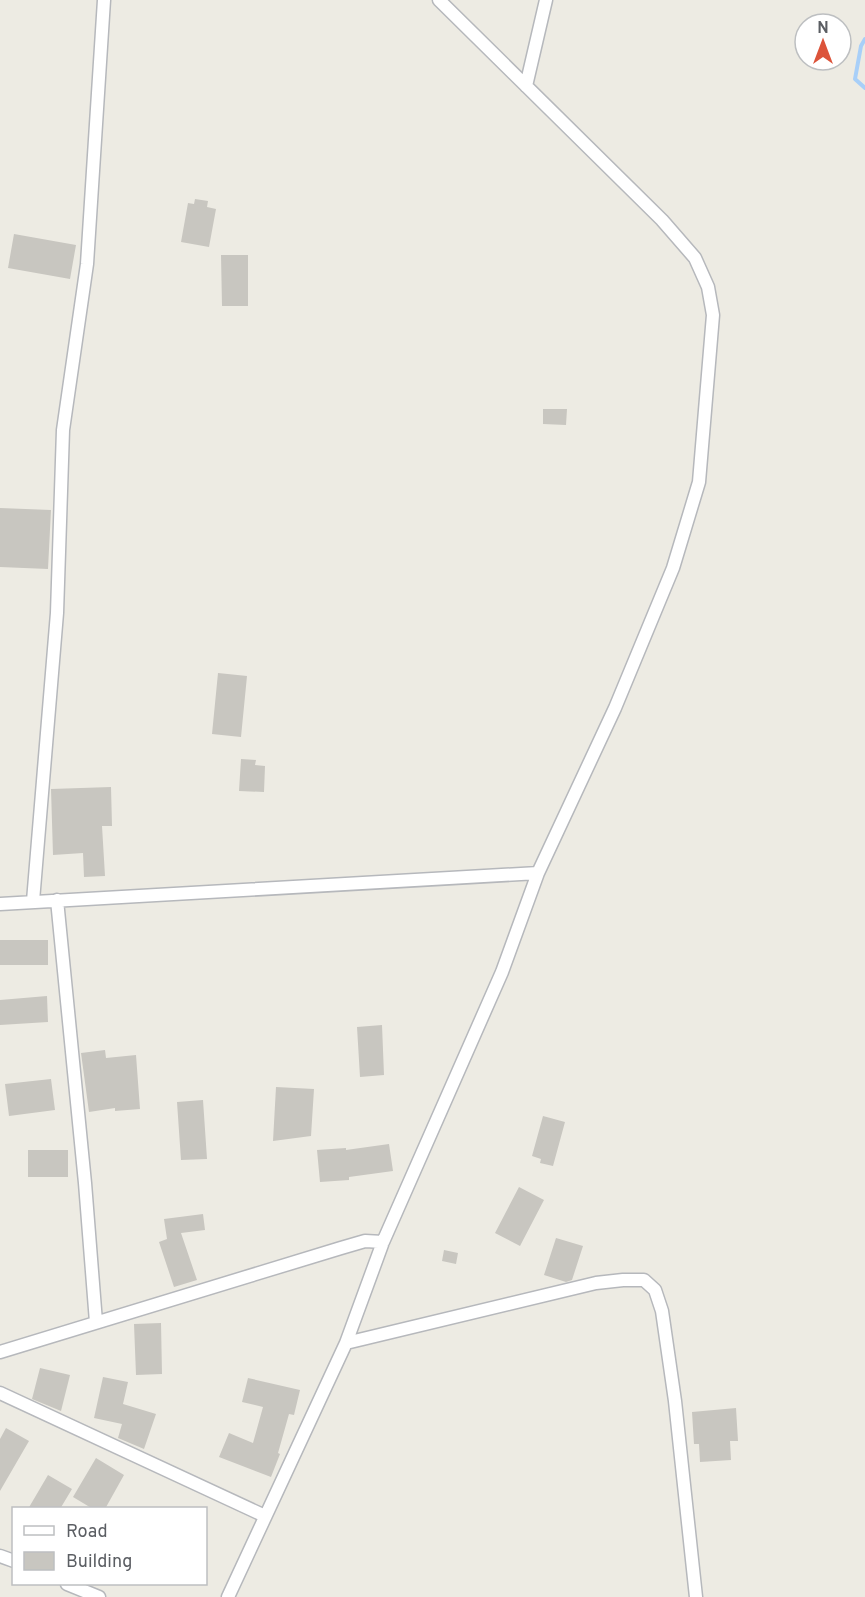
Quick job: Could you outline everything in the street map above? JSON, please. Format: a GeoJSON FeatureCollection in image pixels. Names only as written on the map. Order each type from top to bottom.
{"type":"FeatureCollection","features":[{"type":"Feature","properties":{"kind":"street"},"geometry":{"type":"LineString","coordinates":[[33,902],[57,613],[63,430],[87,264],[104,0]]}},
{"type":"Feature","properties":{"kind":"street"},"geometry":{"type":"LineString","coordinates":[[228,1597],[346,1343],[383,1242],[502,972],[538,873],[615,708],[673,568],[699,482],[713,315],[708,287],[695,258],[662,220],[439,0]]}},
{"type":"Feature","properties":{"kind":"street"},"geometry":{"type":"LineString","coordinates":[[526,86],[546,0]]}},
{"type":"Feature","properties":{"kind":"street"},"geometry":{"type":"LineString","coordinates":[[0,904],[538,873]]}},
{"type":"Feature","properties":{"kind":"street"},"geometry":{"type":"LineString","coordinates":[[57,900],[82,1149],[96,1322]]}},
{"type":"Feature","properties":{"kind":"street"},"geometry":{"type":"LineString","coordinates":[[0,1352],[365,1241],[383,1242]]}},
{"type":"Feature","properties":{"kind":"street"},"geometry":{"type":"LineString","coordinates":[[346,1343],[596,1283],[644,1280],[655,1290],[662,1311],[675,1401],[696,1597]]}},
{"type":"Feature","properties":{"kind":"street"},"geometry":{"type":"LineString","coordinates":[[0,1393],[266,1516]]}},
{"type":"Feature","properties":{"kind":"street"},"geometry":{"type":"LineString","coordinates":[[69,1585],[99,1597]]}},
{"type":"Feature","properties":{"kind":"building"},"geometry":{"type":"Polygon","coordinates":[[[195,199],[208,201],[207,207],[216,209],[209,247],[181,242],[188,203],[194,204],[195,199]]]}},
{"type":"Feature","properties":{"kind":"building"},"geometry":{"type":"Polygon","coordinates":[[[14,234],[76,245],[70,279],[8,268],[14,234]]]}},
{"type":"Feature","properties":{"kind":"building"},"geometry":{"type":"Polygon","coordinates":[[[221,255],[248,255],[248,306],[222,306],[221,255]]]}},
{"type":"Feature","properties":{"kind":"building"},"geometry":{"type":"Polygon","coordinates":[[[543,409],[567,409],[566,425],[543,424],[543,409]]]}},
{"type":"Feature","properties":{"kind":"building"},"geometry":{"type":"Polygon","coordinates":[[[0,508],[51,510],[48,569],[0,567],[0,508]]]}},
{"type":"Feature","properties":{"kind":"building"},"geometry":{"type":"Polygon","coordinates":[[[218,673],[247,676],[241,737],[212,734],[218,673]]]}},
{"type":"Feature","properties":{"kind":"building"},"geometry":{"type":"Polygon","coordinates":[[[241,759],[256,760],[255,765],[265,766],[264,792],[239,791],[241,759]]]}},
{"type":"Feature","properties":{"kind":"building"},"geometry":{"type":"Polygon","coordinates":[[[111,787],[112,826],[102,826],[105,876],[84,877],[83,853],[53,855],[51,789],[111,787]]]}},
{"type":"Feature","properties":{"kind":"building"},"geometry":{"type":"Polygon","coordinates":[[[0,940],[48,940],[48,965],[0,965],[0,940]]]}},
{"type":"Feature","properties":{"kind":"building"},"geometry":{"type":"Polygon","coordinates":[[[47,996],[48,1022],[0,1025],[0,1000],[47,996]]]}},
{"type":"Feature","properties":{"kind":"building"},"geometry":{"type":"Polygon","coordinates":[[[382,1025],[384,1075],[360,1077],[357,1027],[382,1025]]]}},
{"type":"Feature","properties":{"kind":"building"},"geometry":{"type":"Polygon","coordinates":[[[105,1050],[106,1058],[136,1055],[140,1109],[115,1111],[115,1108],[89,1112],[81,1053],[105,1050]]]}},
{"type":"Feature","properties":{"kind":"building"},"geometry":{"type":"Polygon","coordinates":[[[51,1079],[55,1110],[9,1116],[5,1084],[51,1079]]]}},
{"type":"Feature","properties":{"kind":"building"},"geometry":{"type":"Polygon","coordinates":[[[276,1087],[314,1089],[311,1136],[273,1141],[276,1087]]]}},
{"type":"Feature","properties":{"kind":"building"},"geometry":{"type":"Polygon","coordinates":[[[203,1100],[207,1159],[181,1160],[177,1102],[203,1100]]]}},
{"type":"Feature","properties":{"kind":"building"},"geometry":{"type":"Polygon","coordinates":[[[543,1116],[565,1122],[553,1166],[540,1163],[541,1159],[532,1156],[543,1116]]]}},
{"type":"Feature","properties":{"kind":"building"},"geometry":{"type":"Polygon","coordinates":[[[389,1144],[393,1171],[349,1177],[349,1180],[320,1182],[317,1150],[346,1148],[346,1150],[389,1144]]]}},
{"type":"Feature","properties":{"kind":"building"},"geometry":{"type":"Polygon","coordinates":[[[28,1150],[68,1150],[68,1177],[28,1177],[28,1150]]]}},
{"type":"Feature","properties":{"kind":"building"},"geometry":{"type":"Polygon","coordinates":[[[519,1187],[544,1200],[520,1246],[495,1233],[519,1187]]]}},
{"type":"Feature","properties":{"kind":"building"},"geometry":{"type":"Polygon","coordinates":[[[203,1214],[205,1230],[181,1233],[197,1280],[174,1287],[159,1242],[167,1239],[164,1219],[203,1214]]]}},
{"type":"Feature","properties":{"kind":"building"},"geometry":{"type":"Polygon","coordinates":[[[556,1238],[583,1246],[572,1280],[566,1282],[544,1275],[556,1238]]]}},
{"type":"Feature","properties":{"kind":"building"},"geometry":{"type":"Polygon","coordinates":[[[444,1250],[458,1253],[456,1264],[442,1261],[444,1250]]]}},
{"type":"Feature","properties":{"kind":"building"},"geometry":{"type":"Polygon","coordinates":[[[161,1323],[162,1374],[136,1375],[134,1324],[161,1323]]]}},
{"type":"Feature","properties":{"kind":"building"},"geometry":{"type":"Polygon","coordinates":[[[40,1368],[70,1375],[61,1411],[32,1399],[40,1368]]]}},
{"type":"Feature","properties":{"kind":"building"},"geometry":{"type":"Polygon","coordinates":[[[103,1377],[128,1382],[123,1404],[156,1414],[144,1449],[118,1438],[122,1424],[94,1418],[103,1377]]]}},
{"type":"Feature","properties":{"kind":"building"},"geometry":{"type":"Polygon","coordinates":[[[248,1378],[300,1390],[294,1415],[289,1414],[278,1453],[280,1454],[271,1477],[219,1457],[229,1433],[253,1443],[263,1407],[242,1402],[248,1378]]]}},
{"type":"Feature","properties":{"kind":"building"},"geometry":{"type":"Polygon","coordinates":[[[736,1408],[738,1441],[730,1441],[731,1460],[700,1462],[699,1444],[694,1444],[692,1412],[736,1408]]]}},
{"type":"Feature","properties":{"kind":"building"},"geometry":{"type":"Polygon","coordinates":[[[6,1428],[29,1441],[0,1491],[0,1439],[6,1428]]]}},
{"type":"Feature","properties":{"kind":"building"},"geometry":{"type":"Polygon","coordinates":[[[96,1458],[124,1475],[106,1507],[90,1507],[73,1497],[96,1458]]]}},
{"type":"Feature","properties":{"kind":"building"},"geometry":{"type":"Polygon","coordinates":[[[48,1475],[72,1489],[61,1507],[29,1507],[48,1475]]]}},
{"type":"Feature","properties":{"kind":"waterway"},"geometry":{"type":"LineString","coordinates":[[865,39],[861,46],[855,79],[865,88]]}}]}
